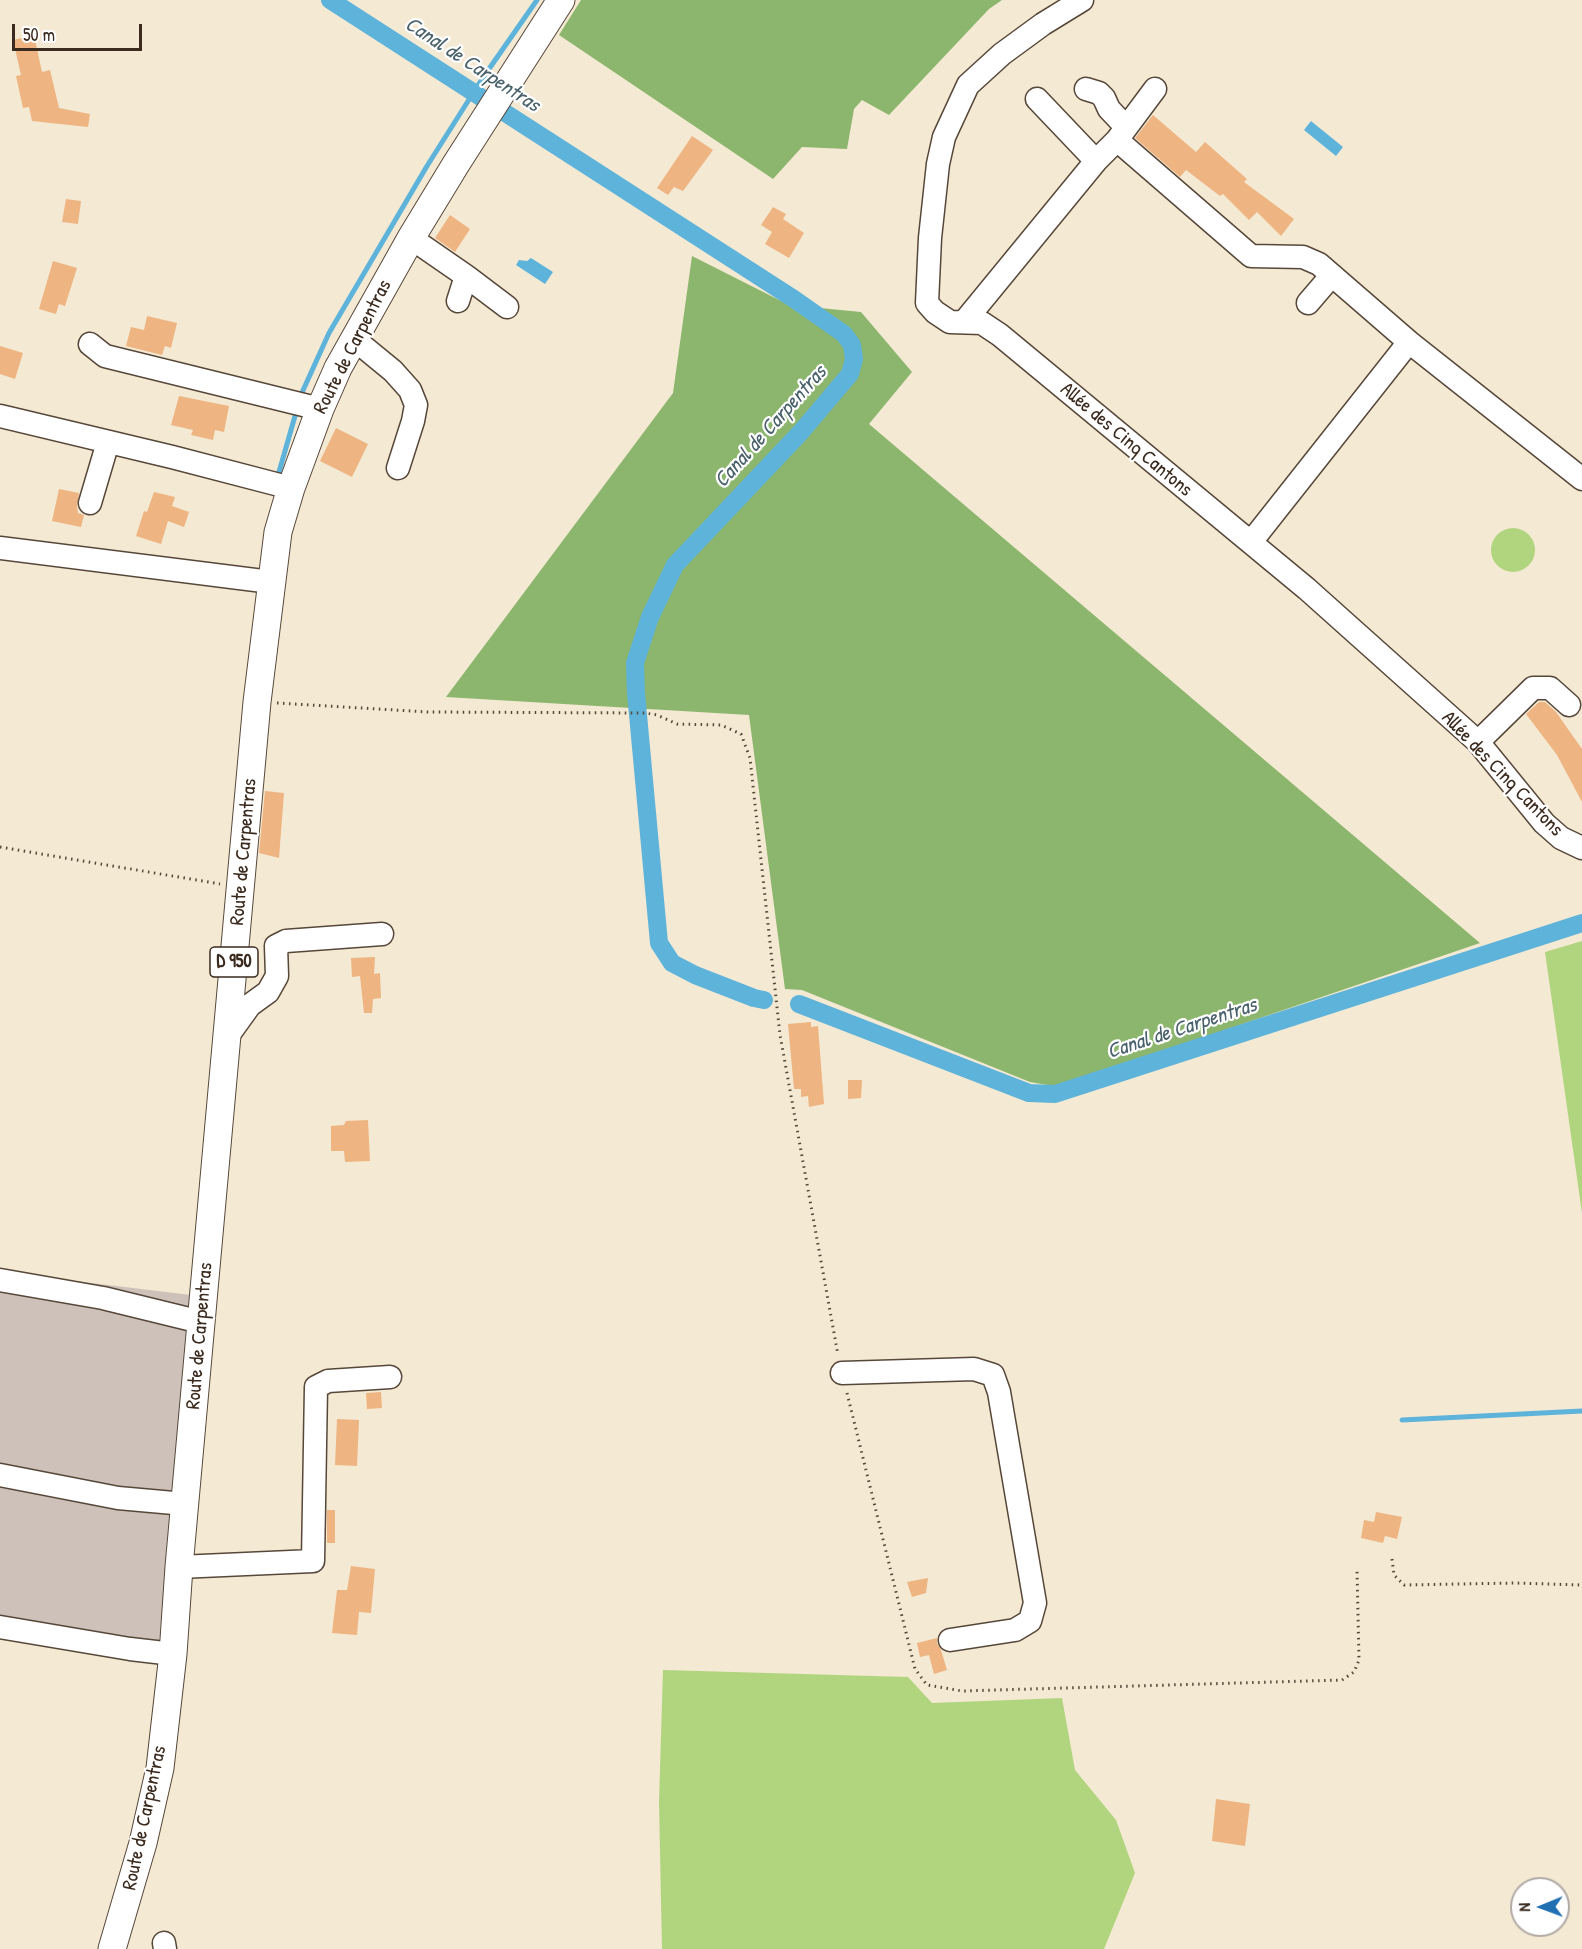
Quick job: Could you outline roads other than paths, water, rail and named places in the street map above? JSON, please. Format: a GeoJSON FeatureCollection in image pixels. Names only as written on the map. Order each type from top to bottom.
{"type":"FeatureCollection","features":[{"type":"Feature","properties":{"kind":"main road","name":"Route de Carpentras"},"geometry":{"type":"LineString","coordinates":[[112,1949],[143,1843],[160,1768],[173,1654],[257,702],[278,532],[291,488],[320,409],[354,339],[456,164],[561,0]]}},
{"type":"Feature","properties":{"kind":"street","name":"Allée des Cinq Cantons"},"geometry":{"type":"LineString","coordinates":[[1082,0],[1043,24],[1002,54],[968,86],[944,137],[938,164],[930,238],[927,303],[935,312],[950,322],[982,323],[1000,335],[1251,542],[1478,742],[1544,823],[1561,838],[1582,848]]}},
{"type":"Feature","properties":{"kind":"street"},"geometry":{"type":"LineString","coordinates":[[1086,89],[1099,93],[1104,98],[1122,134],[1251,256],[1303,257],[1319,264],[1409,342],[1582,479]]}},
{"type":"Feature","properties":{"kind":"street"},"geometry":{"type":"LineString","coordinates":[[964,322],[1096,161],[1122,134],[1155,89]]}},
{"type":"Feature","properties":{"kind":"street"},"geometry":{"type":"LineString","coordinates":[[1037,99],[1096,161]]}},
{"type":"Feature","properties":{"kind":"street"},"geometry":{"type":"LineString","coordinates":[[411,238],[507,307]]}},
{"type":"Feature","properties":{"kind":"street"},"geometry":{"type":"LineString","coordinates":[[1308,303],[1332,275]]}},
{"type":"Feature","properties":{"kind":"street"},"geometry":{"type":"LineString","coordinates":[[458,301],[466,276]]}},
{"type":"Feature","properties":{"kind":"street"},"geometry":{"type":"LineString","coordinates":[[354,339],[393,371],[410,390],[416,405],[398,468]]}},
{"type":"Feature","properties":{"kind":"street"},"geometry":{"type":"LineString","coordinates":[[1251,542],[1409,342]]}},
{"type":"Feature","properties":{"kind":"street"},"geometry":{"type":"LineString","coordinates":[[90,344],[105,356],[320,409]]}},
{"type":"Feature","properties":{"kind":"street"},"geometry":{"type":"LineString","coordinates":[[0,416],[291,488]]}},
{"type":"Feature","properties":{"kind":"street"},"geometry":{"type":"LineString","coordinates":[[90,503],[108,442]]}},
{"type":"Feature","properties":{"kind":"street"},"geometry":{"type":"LineString","coordinates":[[0,548],[271,582]]}},
{"type":"Feature","properties":{"kind":"street"},"geometry":{"type":"LineString","coordinates":[[1478,742],[1533,688],[1550,688],[1569,705]]}},
{"type":"Feature","properties":{"kind":"street"},"geometry":{"type":"LineString","coordinates":[[227,1037],[250,1005],[268,992],[278,976],[276,946],[286,941],[382,934]]}},
{"type":"Feature","properties":{"kind":"street"},"geometry":{"type":"LineString","coordinates":[[0,1280],[103,1298],[201,1322]]}},
{"type":"Feature","properties":{"kind":"street"},"geometry":{"type":"LineString","coordinates":[[842,1373],[974,1368],[993,1375],[999,1392],[1035,1604],[1030,1621],[1015,1630],[950,1640]]}},
{"type":"Feature","properties":{"kind":"street"},"geometry":{"type":"LineString","coordinates":[[179,1567],[313,1562],[316,1387],[328,1381],[390,1377]]}},
{"type":"Feature","properties":{"kind":"street"},"geometry":{"type":"LineString","coordinates":[[0,1475],[118,1498],[185,1504]]}},
{"type":"Feature","properties":{"kind":"street"},"geometry":{"type":"LineString","coordinates":[[0,1626],[129,1649],[173,1654]]}},
{"type":"Feature","properties":{"kind":"water"},"geometry":{"type":"Polygon","coordinates":[[[1311,121],[1343,147],[1336,156],[1304,130],[1311,121]]]}},
{"type":"Feature","properties":{"kind":"water"},"geometry":{"type":"Polygon","coordinates":[[[531,258],[553,272],[545,284],[516,265],[519,260],[527,261],[531,258]]]}},
{"type":"Feature","properties":{"kind":"waterway","name":"Canal de Carpentras"},"geometry":{"type":"LineString","coordinates":[[330,0],[794,299],[844,334],[852,345],[854,359],[850,374],[800,433],[675,565],[650,617],[635,663],[659,943],[672,963],[695,975],[764,1000]]}},
{"type":"Feature","properties":{"kind":"waterway"},"geometry":{"type":"LineString","coordinates":[[300,397],[329,333],[427,166],[482,79],[537,0]]}},
{"type":"Feature","properties":{"kind":"waterway"},"geometry":{"type":"LineString","coordinates":[[279,472],[297,409]]}},
{"type":"Feature","properties":{"kind":"waterway","name":"Canal de Carpentras"},"geometry":{"type":"LineString","coordinates":[[799,1004],[1029,1093],[1055,1094],[1582,923]]}},
{"type":"Feature","properties":{"kind":"waterway"},"geometry":{"type":"LineString","coordinates":[[1402,1420],[1582,1411]]}}]}
